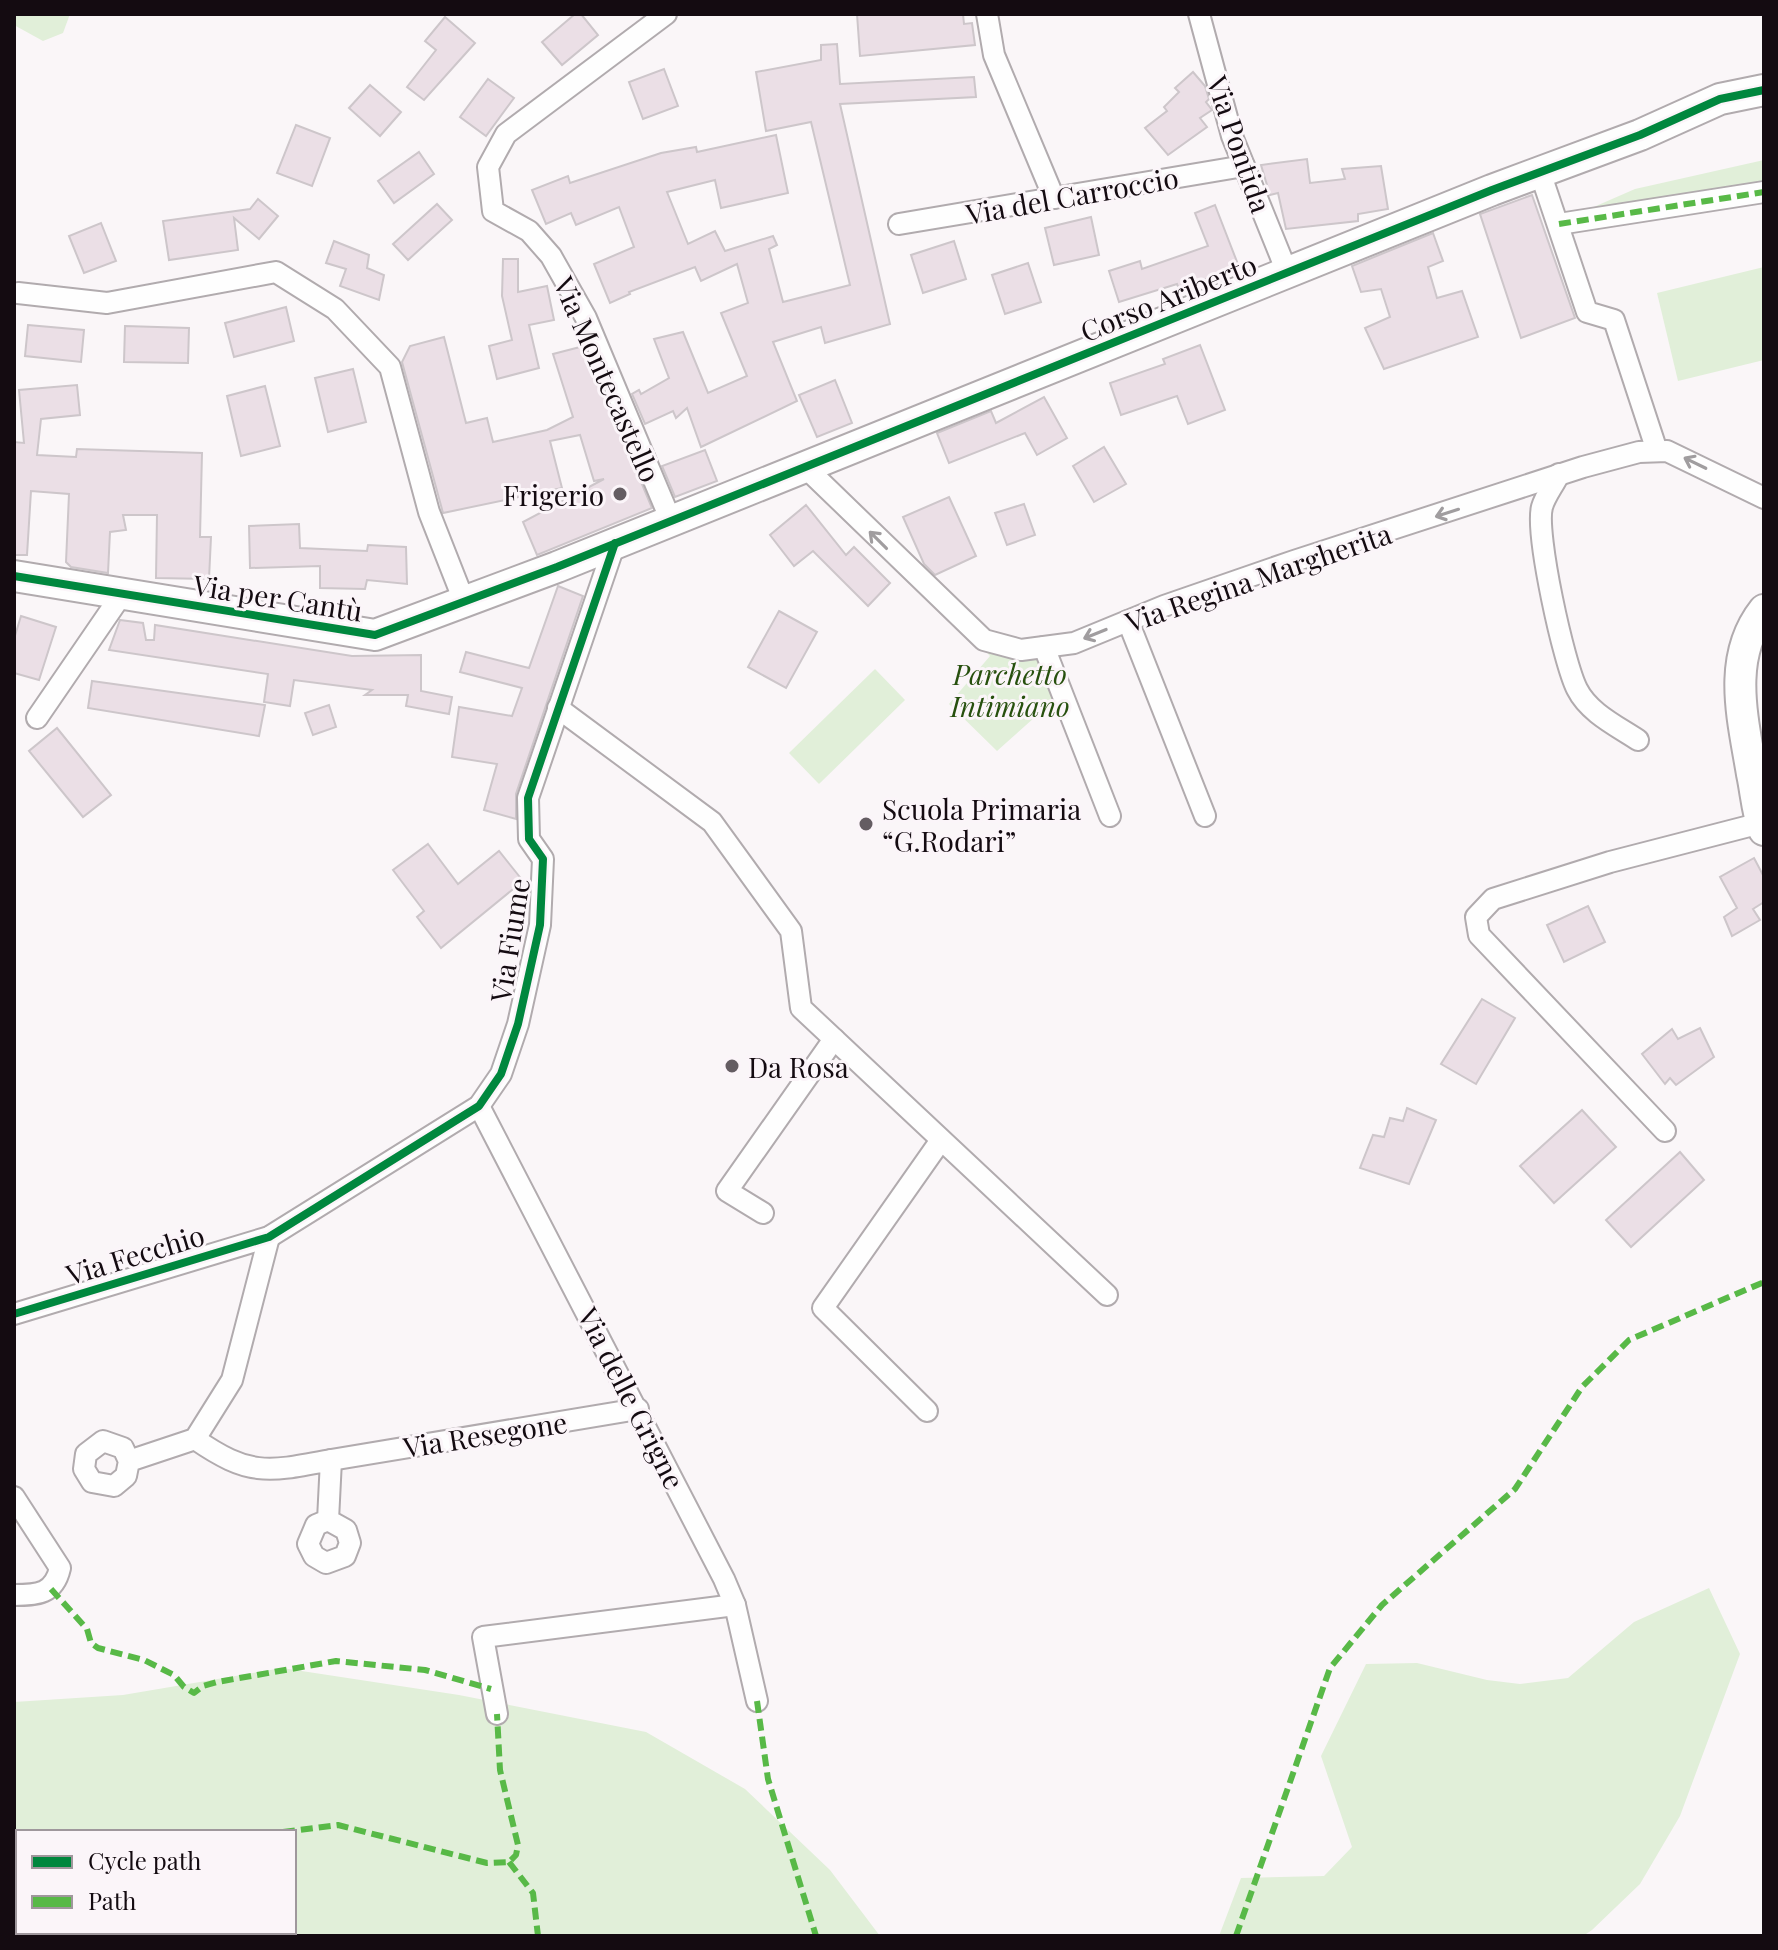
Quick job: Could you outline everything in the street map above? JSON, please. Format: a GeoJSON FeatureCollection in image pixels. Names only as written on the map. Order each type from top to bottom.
{"type":"FeatureCollection","features":[{"type":"Feature","properties":{"kind":"street","name":"Via Montecastello"},"geometry":{"type":"LineString","coordinates":[[666,14],[506,134],[488,167],[493,211],[529,231],[551,256],[586,318],[671,521]]}},
{"type":"Feature","properties":{"kind":"street"},"geometry":{"type":"LineString","coordinates":[[987,14],[994,55],[1054,198]]}},
{"type":"Feature","properties":{"kind":"street","name":"Via Pontida"},"geometry":{"type":"LineString","coordinates":[[1199,14],[1232,136],[1287,272]]}},
{"type":"Feature","properties":{"kind":"street","name":"Corso Ariberto"},"geometry":{"type":"LineString","coordinates":[[615,543],[1540,172],[1755,97]]}},
{"type":"Feature","properties":{"kind":"street","name":"Via del Carroccio"},"geometry":{"type":"LineString","coordinates":[[899,224],[1244,166]]}},
{"type":"Feature","properties":{"kind":"street"},"geometry":{"type":"LineString","coordinates":[[1540,172],[1587,312],[1614,320],[1657,451]]}},
{"type":"Feature","properties":{"kind":"street"},"geometry":{"type":"LineString","coordinates":[[1559,224],[1764,192]]}},
{"type":"Feature","properties":{"kind":"street"},"geometry":{"type":"LineString","coordinates":[[18,293],[107,303],[276,272],[335,309],[390,367],[429,512],[464,601]]}},
{"type":"Feature","properties":{"kind":"street","name":"Via Regina Margherita"},"geometry":{"type":"LineString","coordinates":[[805,467],[984,640],[1021,650],[1074,643],[1294,561],[1559,474],[1639,452],[1657,451],[1689,459],[1764,498]]}},
{"type":"Feature","properties":{"kind":"street"},"geometry":{"type":"LineString","coordinates":[[1559,474],[1543,506],[1540,526],[1555,607],[1576,689],[1592,710],[1638,740]]}},
{"type":"Feature","properties":{"kind":"street","name":"Via per Cantù"},"geometry":{"type":"LineString","coordinates":[[14,576],[375,635],[615,543]]}},
{"type":"Feature","properties":{"kind":"street","name":"Via Fiume"},"geometry":{"type":"LineString","coordinates":[[269,1237],[479,1106],[505,1062],[540,925],[543,859],[529,839],[528,798],[615,543]]}},
{"type":"Feature","properties":{"kind":"street"},"geometry":{"type":"LineString","coordinates":[[37,718],[122,594]]}},
{"type":"Feature","properties":{"kind":"street"},"geometry":{"type":"LineString","coordinates":[[1665,1131],[1479,935],[1476,917],[1493,899],[1610,862],[1763,826],[1740,706],[1740,671],[1745,643],[1764,610]]}},
{"type":"Feature","properties":{"kind":"street"},"geometry":{"type":"LineString","coordinates":[[1128,621],[1205,816]]}},
{"type":"Feature","properties":{"kind":"street"},"geometry":{"type":"LineString","coordinates":[[1044,647],[1110,816]]}},
{"type":"Feature","properties":{"kind":"street"},"geometry":{"type":"LineString","coordinates":[[558,708],[712,822],[791,931],[801,1008],[1107,1295]]}},
{"type":"Feature","properties":{"kind":"street"},"geometry":{"type":"LineString","coordinates":[[763,1213],[727,1191],[834,1039]]}},
{"type":"Feature","properties":{"kind":"street","name":"Via delle Grigne"},"geometry":{"type":"LineString","coordinates":[[479,1106],[638,1409],[735,1605],[757,1701]]}},
{"type":"Feature","properties":{"kind":"street"},"geometry":{"type":"LineString","coordinates":[[927,1411],[823,1308],[941,1140]]}},
{"type":"Feature","properties":{"kind":"street"},"geometry":{"type":"LineString","coordinates":[[129,1461],[195,1439],[232,1380],[269,1237]]}},
{"type":"Feature","properties":{"kind":"street","name":"Via Fecchio"},"geometry":{"type":"LineString","coordinates":[[14,1314],[269,1237]]}},
{"type":"Feature","properties":{"kind":"street","name":"Via Resegone"},"geometry":{"type":"LineString","coordinates":[[195,1439],[242,1467],[273,1471],[638,1409]]}},
{"type":"Feature","properties":{"kind":"street"},"geometry":{"type":"LineString","coordinates":[[328,1520],[331,1460]]}},
{"type":"Feature","properties":{"kind":"street"},"geometry":{"type":"LineString","coordinates":[[14,1497],[60,1568],[51,1589],[39,1595],[14,1595]]}},
{"type":"Feature","properties":{"kind":"street"},"geometry":{"type":"LineString","coordinates":[[497,1714],[483,1637],[735,1605]]}},
{"type":"Feature","properties":{"kind":"green space"},"geometry":{"type":"Polygon","coordinates":[[[14,14],[70,14],[63,33],[43,41],[14,25],[14,14]]]}},
{"type":"Feature","properties":{"kind":"green space"},"geometry":{"type":"Polygon","coordinates":[[[1764,160],[1764,184],[1580,213],[1635,189],[1764,160]]]}},
{"type":"Feature","properties":{"kind":"green space"},"geometry":{"type":"Polygon","coordinates":[[[1764,267],[1764,360],[1678,381],[1657,293],[1764,267]]]}},
{"type":"Feature","properties":{"kind":"green space","name":"Parchetto Intimiano"},"geometry":{"type":"Polygon","coordinates":[[[980,645],[1044,647],[1062,693],[997,751],[949,704],[990,656],[980,645]]]}},
{"type":"Feature","properties":{"kind":"green space"},"geometry":{"type":"Polygon","coordinates":[[[875,669],[905,700],[819,784],[789,753],[875,669]]]}},
{"type":"Feature","properties":{"kind":"green space"},"geometry":{"type":"Polygon","coordinates":[[[1709,1588],[1740,1654],[1680,1816],[1640,1884],[1592,1930],[1583,1936],[1219,1936],[1241,1878],[1324,1876],[1352,1847],[1321,1756],[1366,1664],[1417,1663],[1487,1680],[1520,1684],[1568,1678],[1634,1622],[1709,1588]]]}},
{"type":"Feature","properties":{"kind":"green space"},"geometry":{"type":"Polygon","coordinates":[[[282,1668],[459,1695],[646,1732],[745,1789],[830,1870],[880,1936],[14,1936],[14,1702],[123,1695],[282,1668]]]}},
{"type":"Feature","properties":{"kind":"building"},"geometry":{"type":"Polygon","coordinates":[[[575,14],[581,14],[598,35],[562,65],[542,42],[575,14]]]}},
{"type":"Feature","properties":{"kind":"building"},"geometry":{"type":"Polygon","coordinates":[[[857,14],[963,14],[964,24],[972,23],[975,45],[860,56],[857,14]]]}},
{"type":"Feature","properties":{"kind":"building"},"geometry":{"type":"Polygon","coordinates":[[[445,17],[475,43],[424,100],[407,87],[436,50],[425,41],[445,17]]]}},
{"type":"Feature","properties":{"kind":"building"},"geometry":{"type":"Polygon","coordinates":[[[837,44],[840,84],[974,77],[976,97],[840,104],[890,324],[825,343],[821,327],[773,342],[797,401],[701,447],[687,408],[676,418],[673,411],[645,424],[632,394],[639,390],[641,394],[669,378],[654,339],[683,332],[708,393],[747,376],[721,313],[748,303],[737,264],[701,281],[695,267],[629,292],[610,303],[594,264],[634,247],[619,207],[576,225],[571,213],[546,224],[532,190],[568,176],[570,183],[661,153],[696,147],[697,152],[776,135],[788,193],[721,208],[715,180],[667,192],[688,244],[715,231],[725,251],[773,236],[777,245],[769,249],[783,302],[850,285],[811,122],[766,131],[756,72],[821,60],[821,45],[837,44]]]}},
{"type":"Feature","properties":{"kind":"building"},"geometry":{"type":"Polygon","coordinates":[[[664,69],[678,106],[643,119],[629,82],[664,69]]]}},
{"type":"Feature","properties":{"kind":"building"},"geometry":{"type":"Polygon","coordinates":[[[1193,72],[1205,86],[1209,99],[1206,102],[1212,110],[1200,118],[1207,127],[1168,155],[1145,128],[1167,111],[1164,107],[1179,92],[1175,88],[1193,72]]]}},
{"type":"Feature","properties":{"kind":"building"},"geometry":{"type":"Polygon","coordinates":[[[488,79],[514,98],[486,136],[460,117],[488,79]]]}},
{"type":"Feature","properties":{"kind":"building"},"geometry":{"type":"Polygon","coordinates":[[[370,85],[401,112],[380,136],[349,108],[370,85]]]}},
{"type":"Feature","properties":{"kind":"building"},"geometry":{"type":"Polygon","coordinates":[[[296,125],[330,138],[312,186],[277,173],[296,125]]]}},
{"type":"Feature","properties":{"kind":"building"},"geometry":{"type":"Polygon","coordinates":[[[419,152],[434,174],[394,203],[378,181],[419,152]]]}},
{"type":"Feature","properties":{"kind":"building"},"geometry":{"type":"Polygon","coordinates":[[[1307,159],[1310,183],[1345,179],[1342,169],[1381,166],[1388,209],[1358,214],[1358,221],[1286,229],[1278,193],[1270,195],[1261,165],[1307,159]]]}},
{"type":"Feature","properties":{"kind":"building"},"geometry":{"type":"Polygon","coordinates":[[[1532,195],[1575,318],[1521,338],[1480,214],[1532,195]]]}},
{"type":"Feature","properties":{"kind":"building"},"geometry":{"type":"Polygon","coordinates":[[[258,199],[278,216],[259,239],[234,218],[238,250],[169,260],[163,221],[250,209],[258,199]]]}},
{"type":"Feature","properties":{"kind":"building"},"geometry":{"type":"Polygon","coordinates":[[[437,204],[452,220],[408,260],[393,244],[437,204]]]}},
{"type":"Feature","properties":{"kind":"building"},"geometry":{"type":"Polygon","coordinates":[[[1215,205],[1239,267],[1179,289],[1177,284],[1119,302],[1109,271],[1140,261],[1142,269],[1208,246],[1195,213],[1215,205]]]}},
{"type":"Feature","properties":{"kind":"building"},"geometry":{"type":"Polygon","coordinates":[[[1091,217],[1099,255],[1054,265],[1045,228],[1091,217]]]}},
{"type":"Feature","properties":{"kind":"building"},"geometry":{"type":"Polygon","coordinates":[[[101,223],[116,261],[84,273],[69,236],[101,223]]]}},
{"type":"Feature","properties":{"kind":"building"},"geometry":{"type":"Polygon","coordinates":[[[1433,233],[1443,261],[1428,267],[1437,298],[1462,291],[1478,337],[1384,369],[1365,328],[1390,317],[1381,289],[1361,292],[1352,266],[1433,233]]]}},
{"type":"Feature","properties":{"kind":"building"},"geometry":{"type":"Polygon","coordinates":[[[334,241],[369,255],[367,268],[384,275],[379,300],[340,286],[346,269],[326,263],[334,241]]]}},
{"type":"Feature","properties":{"kind":"building"},"geometry":{"type":"Polygon","coordinates":[[[954,241],[966,279],[923,293],[911,255],[954,241]]]}},
{"type":"Feature","properties":{"kind":"building"},"geometry":{"type":"Polygon","coordinates":[[[503,259],[518,259],[518,292],[547,286],[554,320],[529,325],[539,368],[497,379],[489,346],[512,340],[502,296],[503,259]]]}},
{"type":"Feature","properties":{"kind":"building"},"geometry":{"type":"Polygon","coordinates":[[[1028,263],[1041,302],[1005,314],[992,275],[1028,263]]]}},
{"type":"Feature","properties":{"kind":"building"},"geometry":{"type":"Polygon","coordinates":[[[286,307],[294,341],[234,357],[225,323],[286,307]]]}},
{"type":"Feature","properties":{"kind":"building"},"geometry":{"type":"Polygon","coordinates":[[[28,325],[84,330],[81,362],[25,356],[28,325]]]}},
{"type":"Feature","properties":{"kind":"building"},"geometry":{"type":"Polygon","coordinates":[[[125,326],[189,328],[188,363],[124,362],[125,326]]]}},
{"type":"Feature","properties":{"kind":"building"},"geometry":{"type":"Polygon","coordinates":[[[444,337],[466,423],[487,418],[493,442],[547,430],[573,417],[553,354],[584,346],[652,508],[537,555],[523,522],[604,479],[594,481],[580,435],[550,441],[562,488],[443,513],[402,362],[410,346],[444,337]]]}},
{"type":"Feature","properties":{"kind":"building"},"geometry":{"type":"Polygon","coordinates":[[[1200,345],[1225,410],[1188,424],[1177,396],[1121,415],[1110,383],[1165,364],[1163,359],[1200,345]]]}},
{"type":"Feature","properties":{"kind":"building"},"geometry":{"type":"Polygon","coordinates":[[[353,369],[366,422],[328,432],[315,378],[353,369]]]}},
{"type":"Feature","properties":{"kind":"building"},"geometry":{"type":"Polygon","coordinates":[[[835,380],[852,423],[817,437],[799,395],[835,380]]]}},
{"type":"Feature","properties":{"kind":"building"},"geometry":{"type":"Polygon","coordinates":[[[77,385],[80,415],[41,419],[37,455],[76,457],[77,449],[202,453],[200,537],[211,537],[209,579],[156,578],[157,515],[123,515],[126,530],[110,532],[108,573],[71,567],[66,562],[69,494],[31,491],[27,555],[14,555],[14,442],[24,443],[19,390],[77,385]]]}},
{"type":"Feature","properties":{"kind":"building"},"geometry":{"type":"Polygon","coordinates":[[[265,386],[280,446],[241,456],[227,396],[265,386]]]}},
{"type":"Feature","properties":{"kind":"building"},"geometry":{"type":"Polygon","coordinates":[[[1044,397],[1067,438],[1037,455],[1025,433],[949,463],[937,433],[991,411],[996,423],[1044,397]]]}},
{"type":"Feature","properties":{"kind":"building"},"geometry":{"type":"Polygon","coordinates":[[[1104,447],[1126,484],[1094,502],[1073,466],[1104,447]]]}},
{"type":"Feature","properties":{"kind":"building"},"geometry":{"type":"Polygon","coordinates":[[[705,450],[717,481],[675,497],[662,466],[705,450]]]}},
{"type":"Feature","properties":{"kind":"building"},"geometry":{"type":"Polygon","coordinates":[[[949,497],[976,556],[935,575],[924,564],[903,517],[949,497]]]}},
{"type":"Feature","properties":{"kind":"building"},"geometry":{"type":"Polygon","coordinates":[[[1024,504],[1035,535],[1007,545],[995,513],[1024,504]]]}},
{"type":"Feature","properties":{"kind":"building"},"geometry":{"type":"Polygon","coordinates":[[[806,505],[846,555],[854,547],[890,583],[868,606],[813,551],[794,566],[770,535],[806,505]]]}},
{"type":"Feature","properties":{"kind":"building"},"geometry":{"type":"Polygon","coordinates":[[[299,524],[300,548],[367,551],[368,545],[406,547],[407,584],[367,580],[365,589],[320,588],[320,566],[250,568],[249,526],[299,524]]]}},
{"type":"Feature","properties":{"kind":"building"},"geometry":{"type":"Polygon","coordinates":[[[558,586],[583,596],[516,794],[516,819],[484,810],[497,764],[452,757],[459,707],[512,716],[522,688],[460,672],[466,652],[529,668],[558,586]]]}},
{"type":"Feature","properties":{"kind":"building"},"geometry":{"type":"Polygon","coordinates":[[[779,611],[817,632],[786,688],[748,667],[779,611]]]}},
{"type":"Feature","properties":{"kind":"building"},"geometry":{"type":"Polygon","coordinates":[[[21,616],[56,627],[39,680],[14,673],[14,639],[21,616]]]}},
{"type":"Feature","properties":{"kind":"building"},"geometry":{"type":"Polygon","coordinates":[[[120,620],[143,623],[146,640],[154,640],[155,625],[352,656],[421,655],[421,691],[452,697],[449,714],[406,706],[408,695],[365,695],[372,690],[294,680],[290,706],[264,702],[268,674],[109,650],[120,620]]]}},
{"type":"Feature","properties":{"kind":"building"},"geometry":{"type":"Polygon","coordinates":[[[92,681],[265,705],[259,736],[88,708],[92,681]]]}},
{"type":"Feature","properties":{"kind":"building"},"geometry":{"type":"Polygon","coordinates":[[[329,705],[336,727],[313,735],[305,713],[329,705]]]}},
{"type":"Feature","properties":{"kind":"building"},"geometry":{"type":"Polygon","coordinates":[[[57,728],[111,795],[83,817],[29,751],[57,728]]]}},
{"type":"Feature","properties":{"kind":"building"},"geometry":{"type":"Polygon","coordinates":[[[428,844],[458,884],[499,851],[523,881],[441,948],[417,917],[424,911],[393,870],[428,844]]]}},
{"type":"Feature","properties":{"kind":"building"},"geometry":{"type":"Polygon","coordinates":[[[1754,858],[1764,877],[1764,902],[1753,909],[1760,920],[1732,936],[1724,917],[1737,908],[1720,877],[1754,858]]]}},
{"type":"Feature","properties":{"kind":"building"},"geometry":{"type":"Polygon","coordinates":[[[1588,906],[1605,942],[1564,962],[1547,925],[1588,906]]]}},
{"type":"Feature","properties":{"kind":"building"},"geometry":{"type":"Polygon","coordinates":[[[1482,999],[1515,1018],[1476,1084],[1441,1064],[1482,999]]]}},
{"type":"Feature","properties":{"kind":"building"},"geometry":{"type":"Polygon","coordinates":[[[1700,1028],[1714,1057],[1676,1085],[1670,1078],[1665,1084],[1642,1054],[1672,1029],[1678,1039],[1700,1028]]]}},
{"type":"Feature","properties":{"kind":"building"},"geometry":{"type":"Polygon","coordinates":[[[1407,1108],[1436,1120],[1409,1184],[1360,1168],[1373,1135],[1384,1137],[1390,1118],[1403,1121],[1407,1108]]]}},
{"type":"Feature","properties":{"kind":"building"},"geometry":{"type":"Polygon","coordinates":[[[1582,1110],[1616,1147],[1554,1203],[1520,1166],[1582,1110]]]}},
{"type":"Feature","properties":{"kind":"building"},"geometry":{"type":"Polygon","coordinates":[[[1680,1152],[1704,1180],[1631,1247],[1606,1220],[1680,1152]]]}},
{"type":"Feature","properties":{"kind":"marked path"},"geometry":{"type":"LineString","coordinates":[[1559,224],[1764,192]]}},
{"type":"Feature","properties":{"kind":"marked path"},"geometry":{"type":"LineString","coordinates":[[1236,1936],[1330,1668],[1382,1605],[1515,1489],[1582,1387],[1629,1340],[1764,1282]]}},
{"type":"Feature","properties":{"kind":"marked path"},"geometry":{"type":"LineString","coordinates":[[51,1589],[87,1629],[91,1643],[98,1648],[144,1660],[174,1675],[194,1693],[203,1686],[217,1682],[336,1661],[425,1670],[491,1689]]}},
{"type":"Feature","properties":{"kind":"marked path"},"geometry":{"type":"LineString","coordinates":[[757,1701],[768,1779],[816,1936]]}},
{"type":"Feature","properties":{"kind":"marked path"},"geometry":{"type":"LineString","coordinates":[[296,1830],[338,1825],[487,1863],[509,1862],[516,1855],[518,1845],[500,1770],[497,1714]]}},
{"type":"Feature","properties":{"kind":"marked path"},"geometry":{"type":"LineString","coordinates":[[509,1862],[533,1893],[538,1936]]}},
{"type":"Feature","properties":{"kind":"cycle path"},"geometry":{"type":"LineString","coordinates":[[14,576],[375,635],[557,567],[1492,190],[1640,135],[1720,99],[1764,90]]}},
{"type":"Feature","properties":{"kind":"cycle path"},"geometry":{"type":"LineString","coordinates":[[14,1314],[269,1237],[479,1106],[501,1074],[518,1024],[540,925],[543,859],[529,839],[528,798],[615,543]]}},
{"type":"Feature","properties":{"kind":"place","name":"Frigerio"},"geometry":{"type":"Point","coordinates":[620,494]}},
{"type":"Feature","properties":{"kind":"place","name":"Scuola Primaria “G.Rodari”"},"geometry":{"type":"Point","coordinates":[866,824]}},
{"type":"Feature","properties":{"kind":"place","name":"Da Rosa"},"geometry":{"type":"Point","coordinates":[732,1066]}}]}
